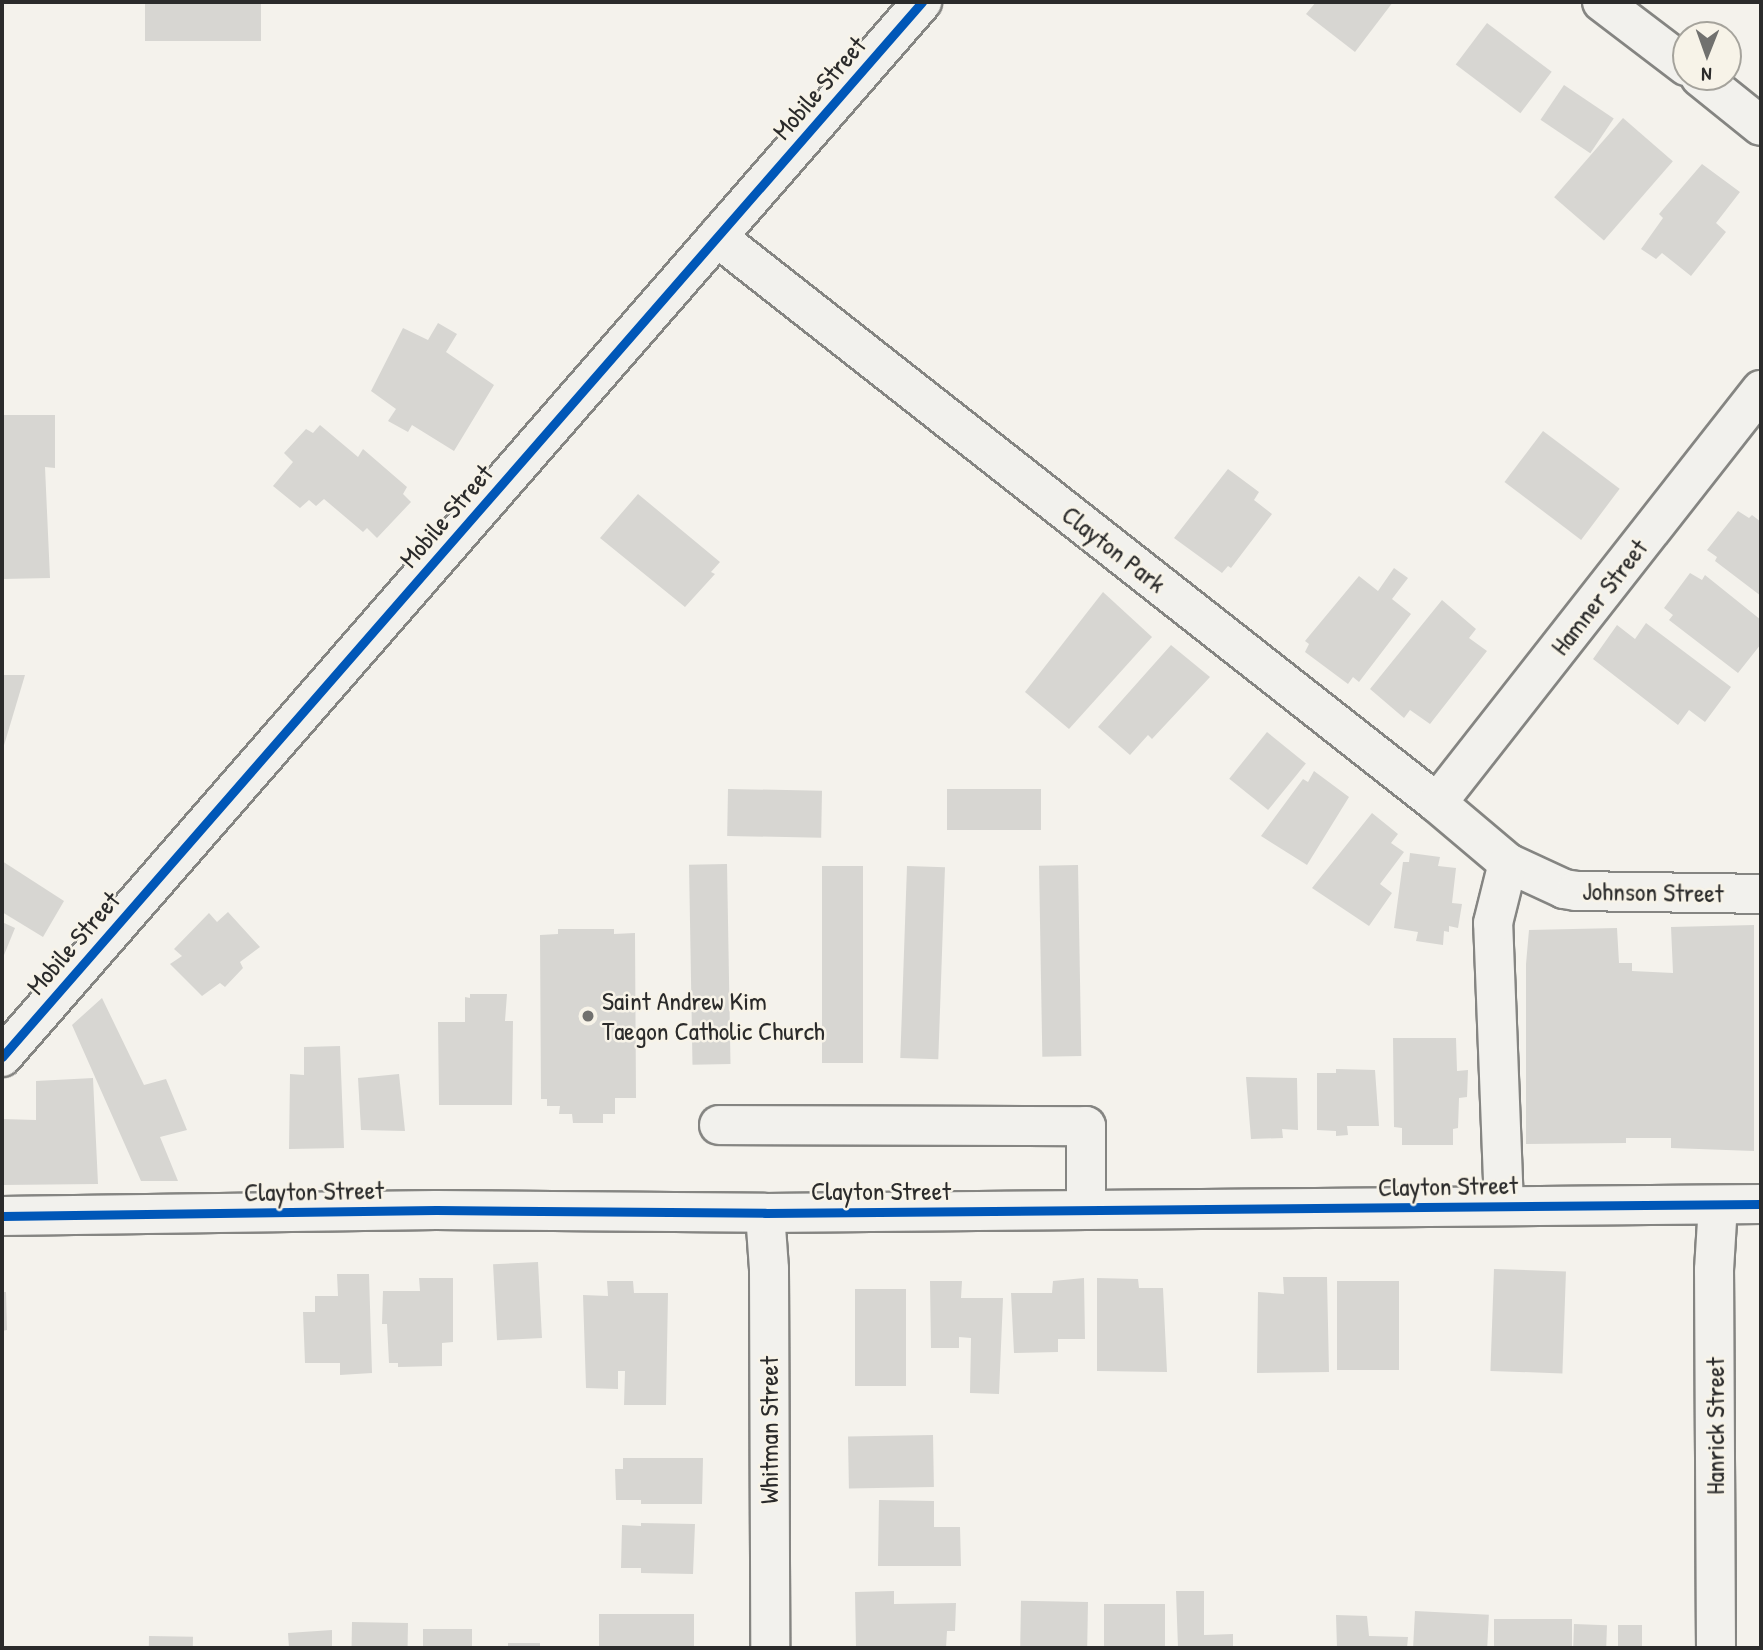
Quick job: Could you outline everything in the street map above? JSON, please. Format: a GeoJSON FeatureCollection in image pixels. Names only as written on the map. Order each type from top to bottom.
{"type":"FeatureCollection","features":[{"type":"Feature","properties":{"kind":"street","name":"Mobile Street"},"geometry":{"type":"LineString","coordinates":[[2,1057],[922,2]]}},
{"type":"Feature","properties":{"kind":"street"},"geometry":{"type":"LineString","coordinates":[[1602,2],[1672,55]]}},
{"type":"Feature","properties":{"kind":"street"},"geometry":{"type":"LineString","coordinates":[[1717,91],[1761,126]]}},
{"type":"Feature","properties":{"kind":"street","name":"Clayton Park"},"geometry":{"type":"LineString","coordinates":[[718,237],[1437,803],[1508,863]]}},
{"type":"Feature","properties":{"kind":"street","name":"Hamner Street"},"geometry":{"type":"LineString","coordinates":[[1437,803],[1761,390]]}},
{"type":"Feature","properties":{"kind":"street"},"geometry":{"type":"LineString","coordinates":[[1504,1206],[1493,923],[1508,863]]}},
{"type":"Feature","properties":{"kind":"street","name":"Johnson Street"},"geometry":{"type":"LineString","coordinates":[[1508,863],[1564,889],[1576,891],[1761,894]]}},
{"type":"Feature","properties":{"kind":"street"},"geometry":{"type":"LineString","coordinates":[[719,1125],[1086,1126],[1086,1210]]}},
{"type":"Feature","properties":{"kind":"street","name":"Clayton Street"},"geometry":{"type":"LineString","coordinates":[[2,1216],[436,1210],[765,1213],[1761,1204]]}},
{"type":"Feature","properties":{"kind":"street","name":"Hanrick Street"},"geometry":{"type":"LineString","coordinates":[[1716,1648],[1714,1270],[1718,1205]]}},
{"type":"Feature","properties":{"kind":"street","name":"Whitman Street"},"geometry":{"type":"LineString","coordinates":[[765,1213],[769,1269],[770,1648]]}},
{"type":"Feature","properties":{"kind":"building"},"geometry":{"type":"Polygon","coordinates":[[[145,2],[261,2],[261,41],[145,41],[145,2]]]}},
{"type":"Feature","properties":{"kind":"building"},"geometry":{"type":"Polygon","coordinates":[[[1316,2],[1393,2],[1355,52],[1306,14],[1316,2]]]}},
{"type":"Feature","properties":{"kind":"building"},"geometry":{"type":"Polygon","coordinates":[[[1487,23],[1552,72],[1520,113],[1456,65],[1487,23]]]}},
{"type":"Feature","properties":{"kind":"building"},"geometry":{"type":"Polygon","coordinates":[[[1564,85],[1614,119],[1590,153],[1541,120],[1564,85]]]}},
{"type":"Feature","properties":{"kind":"building"},"geometry":{"type":"Polygon","coordinates":[[[1623,118],[1673,161],[1604,241],[1554,197],[1623,118]]]}},
{"type":"Feature","properties":{"kind":"building"},"geometry":{"type":"Polygon","coordinates":[[[1702,164],[1740,192],[1716,223],[1726,232],[1691,276],[1662,253],[1656,259],[1641,249],[1663,218],[1659,214],[1702,164]]]}},
{"type":"Feature","properties":{"kind":"building"},"geometry":{"type":"Polygon","coordinates":[[[438,323],[457,334],[446,352],[494,385],[454,451],[412,425],[408,432],[388,421],[396,409],[371,391],[403,328],[428,340],[438,323]]]}},
{"type":"Feature","properties":{"kind":"building"},"geometry":{"type":"Polygon","coordinates":[[[2,415],[55,415],[55,468],[45,467],[50,578],[3,579],[2,415]]]}},
{"type":"Feature","properties":{"kind":"building"},"geometry":{"type":"Polygon","coordinates":[[[320,425],[358,457],[363,449],[407,487],[403,494],[411,502],[377,538],[367,528],[363,532],[324,499],[316,506],[309,500],[300,508],[273,486],[293,462],[284,453],[306,429],[313,433],[320,425]]]}},
{"type":"Feature","properties":{"kind":"building"},"geometry":{"type":"Polygon","coordinates":[[[1543,431],[1620,489],[1581,540],[1504,482],[1543,431]]]}},
{"type":"Feature","properties":{"kind":"building"},"geometry":{"type":"Polygon","coordinates":[[[1228,469],[1259,492],[1254,500],[1272,514],[1231,568],[1228,566],[1222,573],[1174,538],[1228,469]]]}},
{"type":"Feature","properties":{"kind":"building"},"geometry":{"type":"Polygon","coordinates":[[[638,494],[720,562],[711,572],[715,574],[685,607],[600,538],[638,494]]]}},
{"type":"Feature","properties":{"kind":"building"},"geometry":{"type":"Polygon","coordinates":[[[1738,511],[1749,518],[1752,515],[1761,522],[1761,596],[1715,561],[1717,557],[1707,550],[1738,511]]]}},
{"type":"Feature","properties":{"kind":"building"},"geometry":{"type":"Polygon","coordinates":[[[1394,568],[1408,578],[1392,599],[1411,614],[1359,682],[1353,677],[1348,684],[1305,652],[1309,644],[1305,641],[1359,576],[1378,591],[1394,568]]]}},
{"type":"Feature","properties":{"kind":"building"},"geometry":{"type":"Polygon","coordinates":[[[1690,573],[1702,580],[1705,575],[1761,620],[1761,644],[1738,673],[1669,620],[1673,615],[1664,608],[1690,573]]]}},
{"type":"Feature","properties":{"kind":"building"},"geometry":{"type":"Polygon","coordinates":[[[1103,592],[1152,637],[1069,729],[1025,692],[1103,592]]]}},
{"type":"Feature","properties":{"kind":"building"},"geometry":{"type":"Polygon","coordinates":[[[1442,600],[1476,629],[1469,638],[1487,651],[1430,724],[1410,710],[1404,718],[1370,689],[1442,600]]]}},
{"type":"Feature","properties":{"kind":"building"},"geometry":{"type":"Polygon","coordinates":[[[1646,623],[1731,687],[1705,722],[1689,710],[1678,725],[1593,659],[1617,625],[1635,639],[1646,623]]]}},
{"type":"Feature","properties":{"kind":"building"},"geometry":{"type":"Polygon","coordinates":[[[1171,645],[1210,677],[1152,739],[1148,735],[1130,755],[1098,727],[1171,645]]]}},
{"type":"Feature","properties":{"kind":"building"},"geometry":{"type":"Polygon","coordinates":[[[2,675],[25,675],[2,752],[2,675]]]}},
{"type":"Feature","properties":{"kind":"building"},"geometry":{"type":"Polygon","coordinates":[[[1267,732],[1306,763],[1268,810],[1229,779],[1267,732]]]}},
{"type":"Feature","properties":{"kind":"building"},"geometry":{"type":"Polygon","coordinates":[[[1314,771],[1349,797],[1307,865],[1261,836],[1303,779],[1308,782],[1314,771]]]}},
{"type":"Feature","properties":{"kind":"building"},"geometry":{"type":"Polygon","coordinates":[[[728,789],[822,791],[821,838],[727,836],[728,789]]]}},
{"type":"Feature","properties":{"kind":"building"},"geometry":{"type":"Polygon","coordinates":[[[947,789],[1041,789],[1041,830],[947,830],[947,789]]]}},
{"type":"Feature","properties":{"kind":"building"},"geometry":{"type":"Polygon","coordinates":[[[1372,813],[1398,834],[1391,843],[1404,852],[1380,884],[1392,893],[1369,926],[1312,888],[1372,813]]]}},
{"type":"Feature","properties":{"kind":"building"},"geometry":{"type":"Polygon","coordinates":[[[1410,853],[1440,857],[1438,866],[1456,868],[1452,903],[1462,904],[1458,928],[1449,926],[1449,932],[1444,931],[1443,945],[1416,941],[1418,932],[1394,928],[1403,862],[1409,862],[1410,853]]]}},
{"type":"Feature","properties":{"kind":"building"},"geometry":{"type":"Polygon","coordinates":[[[2,861],[64,901],[43,937],[2,912],[2,861]]]}},
{"type":"Feature","properties":{"kind":"building"},"geometry":{"type":"Polygon","coordinates":[[[727,864],[730,1064],[692,1065],[689,865],[727,864]]]}},
{"type":"Feature","properties":{"kind":"building"},"geometry":{"type":"Polygon","coordinates":[[[1078,865],[1081,1056],[1042,1057],[1039,866],[1078,865]]]}},
{"type":"Feature","properties":{"kind":"building"},"geometry":{"type":"Polygon","coordinates":[[[822,866],[863,866],[863,1063],[822,1063],[822,866]]]}},
{"type":"Feature","properties":{"kind":"building"},"geometry":{"type":"Polygon","coordinates":[[[907,866],[945,867],[938,1059],[900,1058],[907,866]]]}},
{"type":"Feature","properties":{"kind":"building"},"geometry":{"type":"Polygon","coordinates":[[[228,912],[260,947],[240,962],[243,968],[225,987],[220,983],[202,996],[170,964],[182,956],[174,949],[209,913],[217,922],[228,912]]]}},
{"type":"Feature","properties":{"kind":"building"},"geometry":{"type":"Polygon","coordinates":[[[2,922],[15,928],[2,960],[2,922]]]}},
{"type":"Feature","properties":{"kind":"building"},"geometry":{"type":"Polygon","coordinates":[[[1754,925],[1754,1151],[1671,1148],[1671,1138],[1626,1138],[1626,1143],[1526,1144],[1526,964],[1529,930],[1617,928],[1619,963],[1632,963],[1632,971],[1673,973],[1671,927],[1754,925]]]}},
{"type":"Feature","properties":{"kind":"building","name":"Saint Andrew Kim Taegon Catholic Church"},"geometry":{"type":"Polygon","coordinates":[[[558,929],[614,929],[614,934],[635,933],[636,1098],[615,1098],[615,1114],[603,1114],[603,1123],[573,1123],[572,1114],[559,1114],[560,1106],[547,1106],[547,1099],[541,1099],[540,935],[558,934],[558,929]]]}},
{"type":"Feature","properties":{"kind":"building"},"geometry":{"type":"Polygon","coordinates":[[[470,994],[507,994],[505,1021],[513,1021],[512,1105],[439,1105],[438,1022],[465,1022],[465,997],[470,998],[470,994]]]}},
{"type":"Feature","properties":{"kind":"building"},"geometry":{"type":"Polygon","coordinates":[[[102,998],[144,1085],[166,1079],[187,1130],[160,1137],[178,1181],[141,1181],[72,1025],[102,998]]]}},
{"type":"Feature","properties":{"kind":"building"},"geometry":{"type":"Polygon","coordinates":[[[1393,1038],[1456,1038],[1457,1071],[1468,1070],[1467,1097],[1459,1098],[1458,1128],[1453,1129],[1453,1145],[1402,1145],[1402,1128],[1394,1127],[1393,1038]]]}},
{"type":"Feature","properties":{"kind":"building"},"geometry":{"type":"Polygon","coordinates":[[[340,1046],[344,1148],[289,1149],[290,1074],[304,1075],[304,1047],[340,1046]]]}},
{"type":"Feature","properties":{"kind":"building"},"geometry":{"type":"Polygon","coordinates":[[[1336,1069],[1375,1070],[1379,1126],[1347,1126],[1348,1135],[1336,1136],[1336,1131],[1317,1130],[1317,1073],[1336,1073],[1336,1069]]]}},
{"type":"Feature","properties":{"kind":"building"},"geometry":{"type":"Polygon","coordinates":[[[399,1074],[405,1131],[361,1130],[358,1078],[399,1074]]]}},
{"type":"Feature","properties":{"kind":"building"},"geometry":{"type":"Polygon","coordinates":[[[1246,1077],[1297,1078],[1298,1130],[1282,1129],[1283,1138],[1251,1139],[1246,1077]]]}},
{"type":"Feature","properties":{"kind":"building"},"geometry":{"type":"Polygon","coordinates":[[[93,1078],[98,1184],[2,1185],[2,1119],[36,1120],[36,1081],[93,1078]]]}},
{"type":"Feature","properties":{"kind":"building"},"geometry":{"type":"Polygon","coordinates":[[[538,1262],[542,1338],[497,1340],[493,1264],[538,1262]]]}},
{"type":"Feature","properties":{"kind":"building"},"geometry":{"type":"Polygon","coordinates":[[[1494,1269],[1566,1272],[1562,1373],[1490,1371],[1494,1269]]]}},
{"type":"Feature","properties":{"kind":"building"},"geometry":{"type":"Polygon","coordinates":[[[337,1274],[369,1274],[372,1373],[340,1375],[340,1363],[305,1363],[303,1312],[315,1312],[315,1296],[338,1296],[337,1274]]]}},
{"type":"Feature","properties":{"kind":"building"},"geometry":{"type":"Polygon","coordinates":[[[1283,1277],[1327,1277],[1329,1372],[1257,1373],[1258,1292],[1284,1294],[1283,1277]]]}},
{"type":"Feature","properties":{"kind":"building"},"geometry":{"type":"Polygon","coordinates":[[[419,1278],[453,1278],[453,1342],[442,1343],[442,1366],[398,1367],[398,1363],[389,1363],[387,1324],[382,1324],[383,1291],[420,1291],[419,1278]]]}},
{"type":"Feature","properties":{"kind":"building"},"geometry":{"type":"Polygon","coordinates":[[[1084,1278],[1085,1339],[1058,1339],[1058,1352],[1014,1353],[1011,1293],[1052,1293],[1053,1281],[1084,1278]]]}},
{"type":"Feature","properties":{"kind":"building"},"geometry":{"type":"Polygon","coordinates":[[[1097,1278],[1138,1279],[1139,1288],[1163,1288],[1167,1372],[1097,1371],[1097,1278]]]}},
{"type":"Feature","properties":{"kind":"building"},"geometry":{"type":"Polygon","coordinates":[[[607,1281],[633,1281],[634,1293],[668,1293],[666,1405],[624,1405],[625,1371],[618,1371],[618,1389],[586,1388],[583,1295],[608,1296],[607,1281]]]}},
{"type":"Feature","properties":{"kind":"building"},"geometry":{"type":"Polygon","coordinates":[[[930,1281],[962,1281],[961,1298],[1003,1298],[999,1394],[970,1393],[971,1338],[959,1337],[959,1348],[931,1348],[930,1281]]]}},
{"type":"Feature","properties":{"kind":"building"},"geometry":{"type":"Polygon","coordinates":[[[1337,1281],[1399,1281],[1399,1370],[1337,1370],[1337,1281]]]}},
{"type":"Feature","properties":{"kind":"building"},"geometry":{"type":"Polygon","coordinates":[[[855,1289],[906,1289],[906,1386],[855,1386],[855,1289]]]}},
{"type":"Feature","properties":{"kind":"building"},"geometry":{"type":"Polygon","coordinates":[[[2,1292],[6,1292],[7,1330],[2,1331],[2,1292]]]}},
{"type":"Feature","properties":{"kind":"building"},"geometry":{"type":"Polygon","coordinates":[[[933,1435],[934,1487],[849,1488],[848,1436],[933,1435]]]}},
{"type":"Feature","properties":{"kind":"building"},"geometry":{"type":"Polygon","coordinates":[[[623,1458],[703,1458],[702,1504],[641,1504],[641,1500],[616,1500],[615,1469],[623,1469],[623,1458]]]}},
{"type":"Feature","properties":{"kind":"building"},"geometry":{"type":"Polygon","coordinates":[[[879,1500],[934,1501],[934,1527],[960,1527],[961,1566],[878,1566],[879,1500]]]}},
{"type":"Feature","properties":{"kind":"building"},"geometry":{"type":"Polygon","coordinates":[[[641,1523],[695,1524],[693,1574],[641,1573],[641,1568],[621,1568],[622,1525],[641,1526],[641,1523]]]}},
{"type":"Feature","properties":{"kind":"building"},"geometry":{"type":"Polygon","coordinates":[[[894,1591],[894,1604],[956,1603],[955,1631],[947,1631],[946,1648],[856,1648],[855,1592],[894,1591]]]}},
{"type":"Feature","properties":{"kind":"building"},"geometry":{"type":"Polygon","coordinates":[[[1176,1591],[1204,1591],[1204,1635],[1233,1634],[1233,1648],[1178,1648],[1176,1591]]]}},
{"type":"Feature","properties":{"kind":"building"},"geometry":{"type":"Polygon","coordinates":[[[1021,1601],[1088,1602],[1087,1648],[1020,1647],[1021,1601]]]}},
{"type":"Feature","properties":{"kind":"building"},"geometry":{"type":"Polygon","coordinates":[[[1104,1604],[1165,1604],[1165,1648],[1104,1648],[1104,1604]]]}},
{"type":"Feature","properties":{"kind":"building"},"geometry":{"type":"Polygon","coordinates":[[[1415,1611],[1489,1615],[1487,1648],[1413,1648],[1415,1611]]]}},
{"type":"Feature","properties":{"kind":"building"},"geometry":{"type":"Polygon","coordinates":[[[599,1614],[694,1614],[694,1648],[599,1648],[599,1614]]]}},
{"type":"Feature","properties":{"kind":"building"},"geometry":{"type":"Polygon","coordinates":[[[1336,1615],[1367,1616],[1369,1636],[1408,1637],[1407,1648],[1337,1648],[1336,1615]]]}},
{"type":"Feature","properties":{"kind":"building"},"geometry":{"type":"Polygon","coordinates":[[[1494,1619],[1572,1619],[1572,1648],[1494,1648],[1494,1619]]]}},
{"type":"Feature","properties":{"kind":"building"},"geometry":{"type":"Polygon","coordinates":[[[352,1622],[408,1623],[408,1648],[352,1648],[352,1622]]]}},
{"type":"Feature","properties":{"kind":"building"},"geometry":{"type":"Polygon","coordinates":[[[1574,1624],[1607,1625],[1606,1648],[1573,1648],[1574,1624]]]}},
{"type":"Feature","properties":{"kind":"building"},"geometry":{"type":"Polygon","coordinates":[[[1618,1625],[1642,1625],[1642,1648],[1618,1648],[1618,1625]]]}},
{"type":"Feature","properties":{"kind":"building"},"geometry":{"type":"Polygon","coordinates":[[[423,1629],[472,1629],[472,1648],[423,1648],[423,1629]]]}},
{"type":"Feature","properties":{"kind":"building"},"geometry":{"type":"Polygon","coordinates":[[[332,1630],[332,1648],[289,1648],[288,1633],[332,1630]]]}},
{"type":"Feature","properties":{"kind":"building"},"geometry":{"type":"Polygon","coordinates":[[[149,1636],[193,1637],[193,1648],[149,1648],[149,1636]]]}},
{"type":"Feature","properties":{"kind":"building"},"geometry":{"type":"Polygon","coordinates":[[[508,1643],[540,1643],[540,1648],[508,1648],[508,1643]]]}},
{"type":"Feature","properties":{"kind":"cycle path"},"geometry":{"type":"LineString","coordinates":[[2,1057],[922,2]]}},
{"type":"Feature","properties":{"kind":"cycle path"},"geometry":{"type":"LineString","coordinates":[[2,1216],[436,1210],[765,1213],[1761,1204]]}},
{"type":"Feature","properties":{"kind":"place","name":"Saint Andrew Kim Taegon Catholic Church"},"geometry":{"type":"Point","coordinates":[588,1016]}}]}
